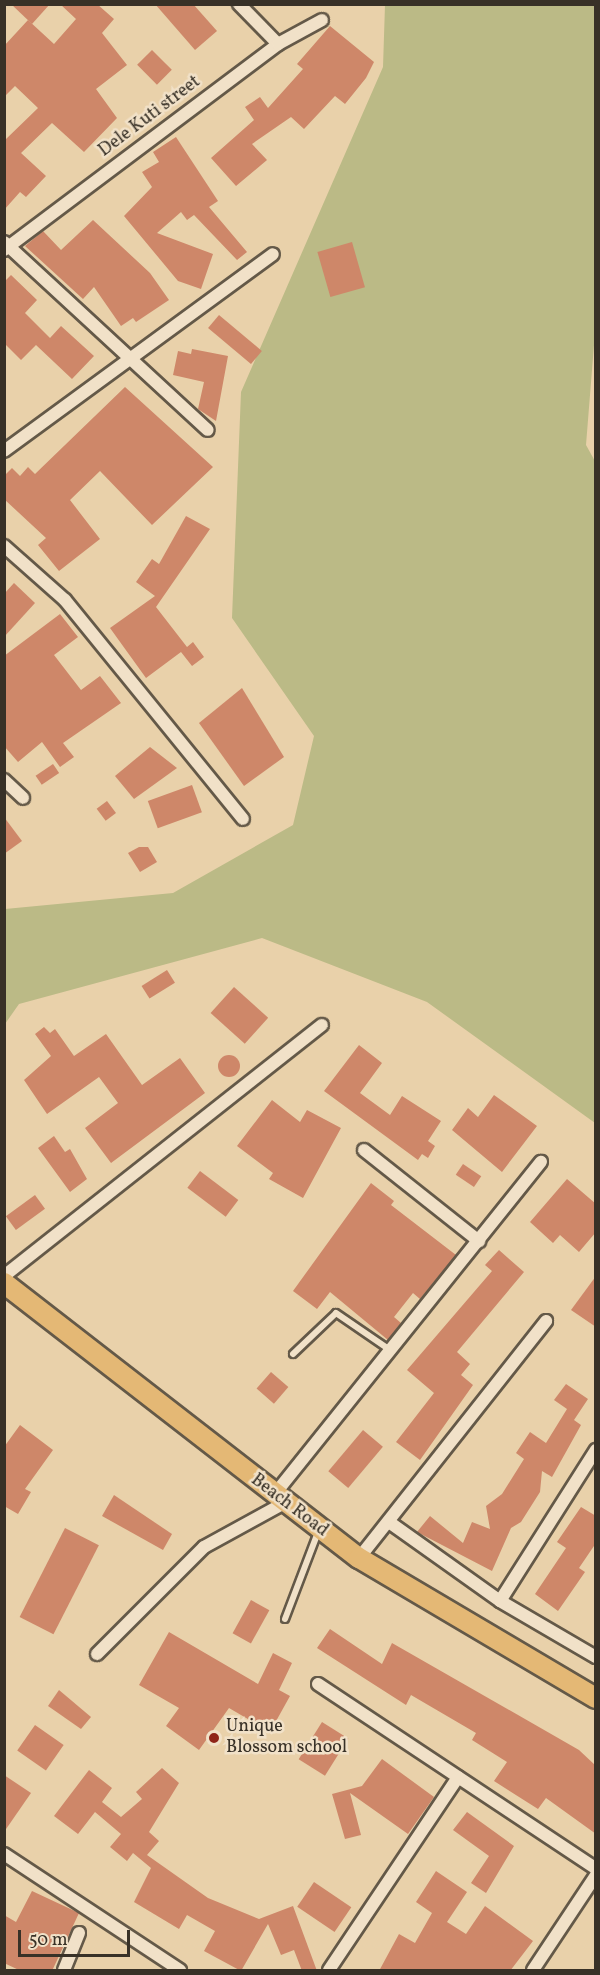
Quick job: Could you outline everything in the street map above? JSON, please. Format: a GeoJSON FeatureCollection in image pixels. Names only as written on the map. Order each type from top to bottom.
{"type":"FeatureCollection","features":[{"type":"Feature","properties":{"kind":"main road","name":"Beach Road"},"geometry":{"type":"LineString","coordinates":[[4,1283],[279,1499],[359,1558],[596,1698]]}},
{"type":"Feature","properties":{"kind":"street"},"geometry":{"type":"LineString","coordinates":[[239,4],[278,44]]}},
{"type":"Feature","properties":{"kind":"street","name":"Dele Kuti street"},"geometry":{"type":"LineString","coordinates":[[6,246],[278,44],[322,20]]}},
{"type":"Feature","properties":{"kind":"street"},"geometry":{"type":"LineString","coordinates":[[6,246],[132,358],[208,430]]}},
{"type":"Feature","properties":{"kind":"street"},"geometry":{"type":"LineString","coordinates":[[4,451],[273,255]]}},
{"type":"Feature","properties":{"kind":"street"},"geometry":{"type":"LineString","coordinates":[[4,546],[65,600],[243,819]]}},
{"type":"Feature","properties":{"kind":"street"},"geometry":{"type":"LineString","coordinates":[[4,780],[23,798]]}},
{"type":"Feature","properties":{"kind":"street"},"geometry":{"type":"LineString","coordinates":[[4,1276],[322,1025]]}},
{"type":"Feature","properties":{"kind":"street"},"geometry":{"type":"LineString","coordinates":[[364,1150],[479,1240]]}},
{"type":"Feature","properties":{"kind":"street"},"geometry":{"type":"LineString","coordinates":[[98,1654],[204,1547],[279,1499],[390,1350],[541,1162]]}},
{"type":"Feature","properties":{"kind":"street"},"geometry":{"type":"LineString","coordinates":[[359,1558],[546,1321]]}},
{"type":"Feature","properties":{"kind":"street"},"geometry":{"type":"LineString","coordinates":[[500,1600],[596,1450]]}},
{"type":"Feature","properties":{"kind":"street"},"geometry":{"type":"LineString","coordinates":[[389,1522],[500,1600],[596,1657]]}},
{"type":"Feature","properties":{"kind":"street"},"geometry":{"type":"LineString","coordinates":[[318,1684],[596,1869]]}},
{"type":"Feature","properties":{"kind":"street"},"geometry":{"type":"LineString","coordinates":[[329,1971],[458,1777]]}},
{"type":"Feature","properties":{"kind":"street"},"geometry":{"type":"LineString","coordinates":[[4,1854],[180,1971]]}},
{"type":"Feature","properties":{"kind":"street"},"geometry":{"type":"LineString","coordinates":[[533,1971],[596,1875]]}},
{"type":"Feature","properties":{"kind":"street"},"geometry":{"type":"LineString","coordinates":[[64,1971],[80,1933]]}},
{"type":"Feature","properties":{"kind":"lane"},"geometry":{"type":"LineString","coordinates":[[293,1354],[336,1313],[390,1350]]}},
{"type":"Feature","properties":{"kind":"lane"},"geometry":{"type":"LineString","coordinates":[[285,1619],[320,1528]]}},
{"type":"Feature","properties":{"kind":"shaded area"},"geometry":{"type":"Polygon","coordinates":[[[385,5],[595,5],[596,320],[586,445],[596,463],[595,1123],[427,1002],[262,938],[19,1004],[5,1024],[5,909],[173,893],[293,825],[314,736],[232,618],[241,392],[383,67],[385,5]]]}},
{"type":"Feature","properties":{"kind":"building"},"geometry":{"type":"Polygon","coordinates":[[[11,4],[50,4],[32,24],[11,4]]]}},
{"type":"Feature","properties":{"kind":"building"},"geometry":{"type":"Polygon","coordinates":[[[60,4],[97,4],[114,19],[102,33],[127,65],[96,89],[117,118],[84,152],[52,123],[21,153],[46,176],[26,197],[20,192],[4,210],[4,141],[38,108],[15,86],[4,97],[4,46],[28,20],[54,44],[76,19],[60,4]]]}},
{"type":"Feature","properties":{"kind":"building"},"geometry":{"type":"Polygon","coordinates":[[[155,4],[193,4],[217,31],[195,50],[155,4]]]}},
{"type":"Feature","properties":{"kind":"building"},"geometry":{"type":"Polygon","coordinates":[[[330,26],[374,62],[366,78],[345,104],[335,96],[304,129],[291,117],[252,144],[267,160],[236,186],[211,158],[254,120],[245,107],[260,97],[268,108],[303,69],[297,64],[330,26]]]}},
{"type":"Feature","properties":{"kind":"building"},"geometry":{"type":"Polygon","coordinates":[[[152,50],[172,70],[157,85],[137,65],[152,50]]]}},
{"type":"Feature","properties":{"kind":"building"},"geometry":{"type":"Polygon","coordinates":[[[176,137],[218,201],[209,207],[247,252],[237,260],[194,215],[187,220],[181,212],[157,233],[213,254],[201,289],[178,281],[124,216],[152,187],[142,172],[159,162],[153,152],[176,137]]]}},
{"type":"Feature","properties":{"kind":"building"},"geometry":{"type":"Polygon","coordinates":[[[93,220],[150,273],[169,300],[136,322],[133,318],[121,326],[94,287],[83,299],[25,246],[43,231],[61,250],[93,220]]]}},
{"type":"Feature","properties":{"kind":"building"},"geometry":{"type":"Polygon","coordinates":[[[352,242],[365,287],[330,297],[317,252],[352,242]]]}},
{"type":"Feature","properties":{"kind":"building"},"geometry":{"type":"Polygon","coordinates":[[[11,275],[37,300],[25,313],[50,338],[61,326],[94,356],[72,379],[36,345],[21,360],[4,343],[4,282],[11,275]]]}},
{"type":"Feature","properties":{"kind":"building"},"geometry":{"type":"Polygon","coordinates":[[[219,315],[262,351],[251,364],[208,328],[219,315]]]}},
{"type":"Feature","properties":{"kind":"building"},"geometry":{"type":"Polygon","coordinates":[[[192,349],[228,356],[216,421],[198,409],[204,382],[173,375],[178,351],[191,354],[192,349]]]}},
{"type":"Feature","properties":{"kind":"building"},"geometry":{"type":"Polygon","coordinates":[[[125,387],[213,467],[152,525],[100,471],[70,500],[100,539],[59,571],[38,545],[46,538],[4,499],[4,476],[12,468],[20,476],[28,467],[35,474],[125,387]]]}},
{"type":"Feature","properties":{"kind":"building"},"geometry":{"type":"Polygon","coordinates":[[[186,516],[210,529],[156,607],[187,647],[193,642],[204,657],[192,666],[181,652],[146,678],[110,628],[155,596],[136,582],[152,559],[159,564],[186,516]]]}},
{"type":"Feature","properties":{"kind":"building"},"geometry":{"type":"Polygon","coordinates":[[[14,583],[35,603],[4,637],[4,594],[14,583]]]}},
{"type":"Feature","properties":{"kind":"building"},"geometry":{"type":"Polygon","coordinates":[[[60,614],[78,637],[54,655],[81,690],[100,676],[121,703],[63,743],[74,757],[60,767],[42,742],[18,762],[4,746],[4,656],[60,614]]]}},
{"type":"Feature","properties":{"kind":"building"},"geometry":{"type":"Polygon","coordinates":[[[242,688],[284,757],[244,786],[199,723],[242,688]]]}},
{"type":"Feature","properties":{"kind":"building"},"geometry":{"type":"Polygon","coordinates":[[[150,747],[177,768],[134,799],[115,776],[150,747]]]}},
{"type":"Feature","properties":{"kind":"building"},"geometry":{"type":"Polygon","coordinates":[[[53,764],[59,773],[42,785],[36,776],[53,764]]]}},
{"type":"Feature","properties":{"kind":"building"},"geometry":{"type":"Polygon","coordinates":[[[192,785],[202,812],[158,828],[148,801],[192,785]]]}},
{"type":"Feature","properties":{"kind":"building"},"geometry":{"type":"Polygon","coordinates":[[[107,801],[116,813],[106,821],[97,809],[107,801]]]}},
{"type":"Feature","properties":{"kind":"building"},"geometry":{"type":"Polygon","coordinates":[[[4,817],[22,841],[4,854],[4,817]]]}},
{"type":"Feature","properties":{"kind":"building"},"geometry":{"type":"Polygon","coordinates":[[[139,847],[148,847],[157,862],[140,872],[128,853],[139,847]]]}},
{"type":"Feature","properties":{"kind":"building"},"geometry":{"type":"Polygon","coordinates":[[[167,970],[175,983],[150,999],[142,986],[167,970]]]}},
{"type":"Feature","properties":{"kind":"building"},"geometry":{"type":"Polygon","coordinates":[[[234,987],[268,1018],[245,1044],[211,1013],[234,987]]]}},
{"type":"Feature","properties":{"kind":"building"},"geometry":{"type":"Polygon","coordinates":[[[44,1027],[50,1033],[55,1029],[74,1056],[106,1034],[142,1085],[180,1058],[205,1093],[111,1163],[85,1128],[118,1103],[99,1077],[47,1114],[24,1080],[51,1056],[35,1034],[44,1027]]]}},
{"type":"Feature","properties":{"kind":"building"},"geometry":{"type":"Polygon","coordinates":[[[359,1045],[382,1063],[360,1093],[390,1115],[402,1096],[441,1121],[428,1141],[435,1146],[428,1158],[422,1154],[418,1160],[324,1091],[359,1045]]]}},
{"type":"Feature","properties":{"kind":"building"},"geometry":{"type":"Polygon","coordinates":[[[229,1055],[237,1058],[240,1066],[237,1074],[229,1077],[221,1074],[218,1066],[221,1058],[229,1055]]]}},
{"type":"Feature","properties":{"kind":"building"},"geometry":{"type":"Polygon","coordinates":[[[494,1095],[537,1126],[502,1172],[452,1130],[468,1108],[478,1117],[494,1095]]]}},
{"type":"Feature","properties":{"kind":"building"},"geometry":{"type":"Polygon","coordinates":[[[272,1100],[300,1122],[307,1110],[341,1128],[303,1198],[269,1179],[273,1173],[237,1146],[272,1100]]]}},
{"type":"Feature","properties":{"kind":"building"},"geometry":{"type":"Polygon","coordinates":[[[54,1136],[65,1152],[70,1149],[87,1179],[70,1192],[38,1148],[54,1136]]]}},
{"type":"Feature","properties":{"kind":"building"},"geometry":{"type":"Polygon","coordinates":[[[463,1164],[481,1176],[474,1187],[456,1175],[463,1164]]]}},
{"type":"Feature","properties":{"kind":"building"},"geometry":{"type":"Polygon","coordinates":[[[200,1171],[238,1200],[226,1217],[187,1188],[200,1171]]]}},
{"type":"Feature","properties":{"kind":"building"},"geometry":{"type":"Polygon","coordinates":[[[567,1179],[596,1204],[596,1232],[579,1252],[560,1235],[553,1243],[530,1222],[567,1179]]]}},
{"type":"Feature","properties":{"kind":"building"},"geometry":{"type":"Polygon","coordinates":[[[371,1183],[394,1201],[391,1205],[456,1255],[420,1299],[413,1293],[394,1317],[401,1323],[388,1340],[330,1292],[317,1309],[293,1291],[371,1183]]]}},
{"type":"Feature","properties":{"kind":"building"},"geometry":{"type":"Polygon","coordinates":[[[35,1195],[45,1209],[16,1230],[6,1216],[35,1195]]]}},
{"type":"Feature","properties":{"kind":"building"},"geometry":{"type":"Polygon","coordinates":[[[499,1250],[524,1272],[457,1352],[470,1364],[461,1375],[473,1385],[420,1460],[396,1442],[434,1393],[407,1370],[492,1271],[485,1265],[499,1250]]]}},
{"type":"Feature","properties":{"kind":"building"},"geometry":{"type":"Polygon","coordinates":[[[596,1276],[596,1327],[571,1310],[596,1276]]]}},
{"type":"Feature","properties":{"kind":"building"},"geometry":{"type":"Polygon","coordinates":[[[271,1372],[288,1387],[274,1404],[257,1389],[271,1372]]]}},
{"type":"Feature","properties":{"kind":"building"},"geometry":{"type":"Polygon","coordinates":[[[566,1384],[588,1399],[574,1420],[581,1425],[552,1477],[542,1471],[540,1492],[521,1522],[511,1528],[492,1571],[417,1532],[430,1516],[463,1543],[472,1522],[490,1529],[486,1506],[502,1494],[524,1459],[516,1453],[530,1432],[546,1443],[567,1409],[554,1400],[566,1384]]]}},
{"type":"Feature","properties":{"kind":"building"},"geometry":{"type":"Polygon","coordinates":[[[20,1425],[53,1450],[25,1489],[31,1492],[18,1514],[4,1506],[4,1447],[20,1425]]]}},
{"type":"Feature","properties":{"kind":"building"},"geometry":{"type":"Polygon","coordinates":[[[363,1430],[383,1447],[348,1488],[328,1471],[363,1430]]]}},
{"type":"Feature","properties":{"kind":"building"},"geometry":{"type":"Polygon","coordinates":[[[114,1495],[172,1534],[163,1550],[102,1516],[114,1495]]]}},
{"type":"Feature","properties":{"kind":"building"},"geometry":{"type":"Polygon","coordinates":[[[581,1507],[596,1516],[596,1543],[579,1568],[585,1572],[558,1611],[535,1594],[566,1548],[557,1542],[581,1507]]]}},
{"type":"Feature","properties":{"kind":"building"},"geometry":{"type":"Polygon","coordinates":[[[65,1528],[99,1545],[53,1634],[20,1617],[65,1528]]]}},
{"type":"Feature","properties":{"kind":"building"},"geometry":{"type":"Polygon","coordinates":[[[251,1600],[269,1610],[251,1643],[233,1633],[251,1600]]]}},
{"type":"Feature","properties":{"kind":"building"},"geometry":{"type":"Polygon","coordinates":[[[330,1629],[382,1664],[392,1643],[579,1750],[596,1766],[596,1834],[546,1798],[538,1809],[494,1781],[507,1762],[472,1740],[476,1733],[411,1695],[406,1705],[317,1648],[330,1629]]]}},
{"type":"Feature","properties":{"kind":"building"},"geometry":{"type":"Polygon","coordinates":[[[169,1632],[258,1684],[273,1653],[292,1663],[279,1690],[290,1696],[270,1732],[229,1708],[199,1750],[166,1726],[179,1708],[139,1685],[169,1632]]]}},
{"type":"Feature","properties":{"kind":"building"},"geometry":{"type":"Polygon","coordinates":[[[59,1690],[91,1717],[81,1729],[48,1706],[59,1690]]]}},
{"type":"Feature","properties":{"kind":"building"},"geometry":{"type":"Polygon","coordinates":[[[322,1722],[348,1738],[325,1776],[299,1759],[322,1722]]]}},
{"type":"Feature","properties":{"kind":"building"},"geometry":{"type":"Polygon","coordinates":[[[35,1725],[64,1745],[46,1770],[17,1750],[35,1725]]]}},
{"type":"Feature","properties":{"kind":"building"},"geometry":{"type":"Polygon","coordinates":[[[382,1759],[434,1797],[408,1834],[350,1793],[361,1835],[345,1839],[332,1794],[362,1786],[382,1759]]]}},
{"type":"Feature","properties":{"kind":"building"},"geometry":{"type":"Polygon","coordinates":[[[162,1768],[179,1783],[149,1832],[159,1841],[147,1855],[208,1898],[259,1919],[293,1906],[317,1971],[302,1971],[294,1950],[281,1955],[268,1924],[241,1971],[204,1951],[215,1931],[187,1915],[179,1929],[134,1902],[151,1868],[133,1853],[127,1861],[110,1847],[121,1834],[95,1812],[78,1834],[54,1816],[89,1770],[112,1788],[102,1802],[121,1817],[142,1799],[136,1792],[162,1768]]]}},
{"type":"Feature","properties":{"kind":"building"},"geometry":{"type":"Polygon","coordinates":[[[4,1775],[31,1793],[4,1832],[4,1775]]]}},
{"type":"Feature","properties":{"kind":"building"},"geometry":{"type":"Polygon","coordinates":[[[467,1812],[514,1846],[486,1893],[471,1883],[489,1856],[453,1830],[467,1812]]]}},
{"type":"Feature","properties":{"kind":"building"},"geometry":{"type":"Polygon","coordinates":[[[436,1871],[467,1892],[447,1922],[466,1934],[485,1906],[533,1941],[510,1971],[379,1971],[399,1934],[415,1943],[432,1913],[416,1902],[436,1871]]]}},
{"type":"Feature","properties":{"kind":"building"},"geometry":{"type":"Polygon","coordinates":[[[314,1882],[351,1907],[335,1932],[297,1907],[314,1882]]]}},
{"type":"Feature","properties":{"kind":"building"},"geometry":{"type":"Polygon","coordinates":[[[32,1891],[79,1913],[52,1971],[21,1971],[4,1963],[4,1915],[16,1922],[32,1891]]]}},
{"type":"Feature","properties":{"kind":"place","name":"Unique Blossom school"},"geometry":{"type":"Point","coordinates":[214,1738]}}]}
